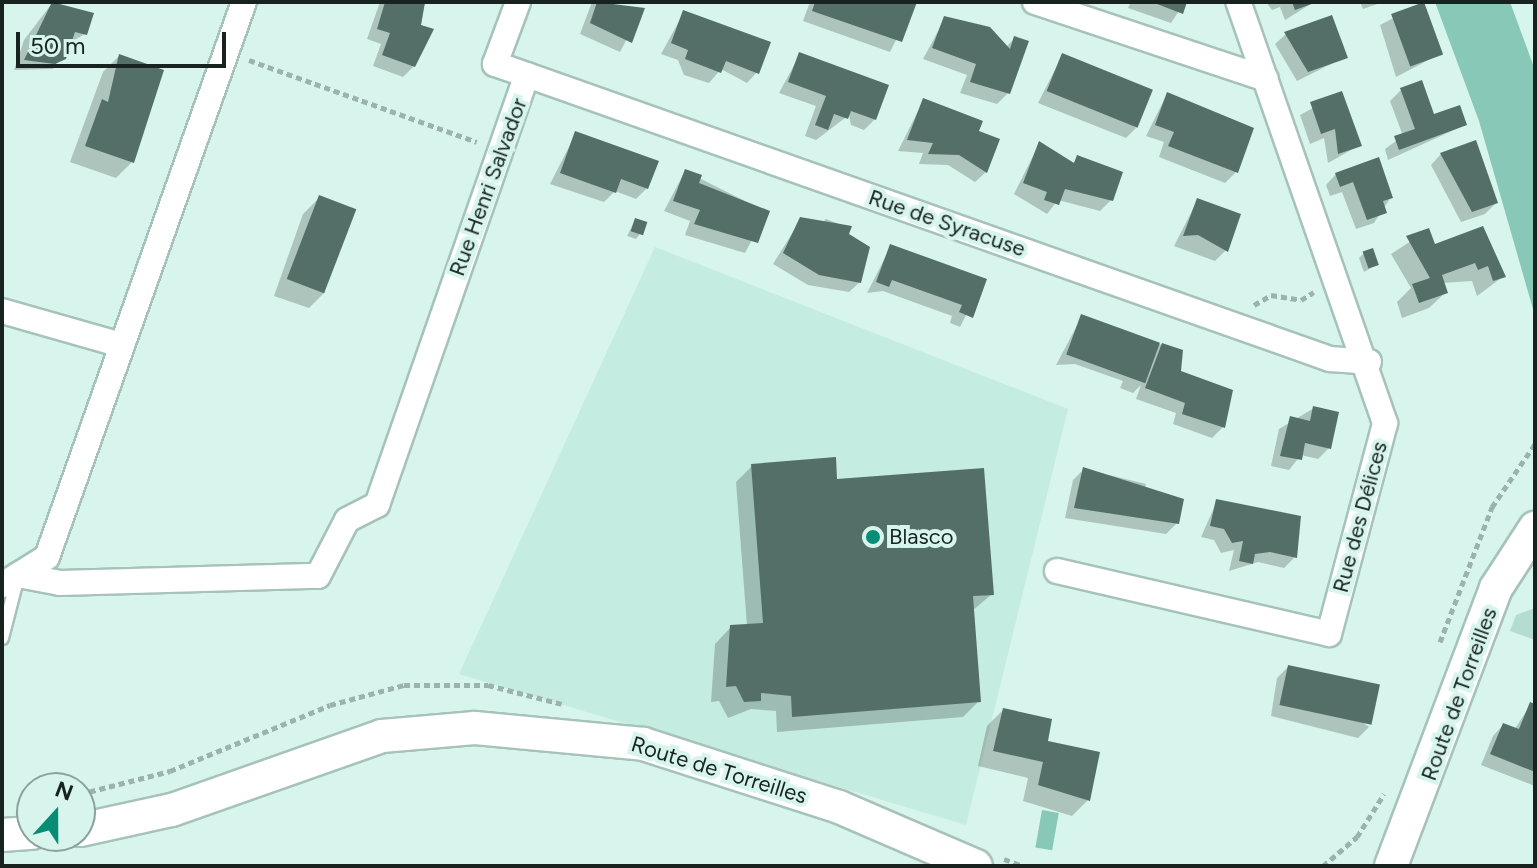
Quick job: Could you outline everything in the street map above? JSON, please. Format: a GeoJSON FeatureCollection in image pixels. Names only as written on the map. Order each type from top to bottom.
{"type":"FeatureCollection","features":[{"type":"Feature","properties":{"kind":"main road","name":"Route de Torreilles"},"geometry":{"type":"LineString","coordinates":[[1391,866],[1496,588],[1535,528]]}},
{"type":"Feature","properties":{"kind":"main road","name":"Route de Torreilles"},"geometry":{"type":"LineString","coordinates":[[96,827],[172,810],[382,736],[475,728],[643,744],[839,807],[976,866]]}},
{"type":"Feature","properties":{"kind":"street"},"geometry":{"type":"LineString","coordinates":[[10,580],[47,557],[244,2]]}},
{"type":"Feature","properties":{"kind":"street","name":"Rue Henri Salvador"},"geometry":{"type":"LineString","coordinates":[[10,580],[60,583],[318,576],[347,520],[377,505],[527,75],[495,64],[518,2]]}},
{"type":"Feature","properties":{"kind":"street"},"geometry":{"type":"LineString","coordinates":[[1035,2],[1266,79]]}},
{"type":"Feature","properties":{"kind":"street","name":"Rue des Délices"},"geometry":{"type":"LineString","coordinates":[[1057,571],[1329,634],[1385,423],[1369,362],[1238,2]]}},
{"type":"Feature","properties":{"kind":"street","name":"Rue de Syracuse"},"geometry":{"type":"LineString","coordinates":[[527,75],[1330,359],[1369,362]]}},
{"type":"Feature","properties":{"kind":"street"},"geometry":{"type":"LineString","coordinates":[[2,311],[121,345]]}},
{"type":"Feature","properties":{"kind":"lane"},"geometry":{"type":"LineString","coordinates":[[2,638],[10,580]]}},
{"type":"Feature","properties":{"kind":"path"},"geometry":{"type":"LineString","coordinates":[[226,51],[500,151]]}},
{"type":"Feature","properties":{"kind":"path"},"geometry":{"type":"LineString","coordinates":[[1243,328],[1259,298],[1301,300],[1339,279]]}},
{"type":"Feature","properties":{"kind":"path"},"geometry":{"type":"LineString","coordinates":[[1435,658],[1492,507],[1535,444]]}},
{"type":"Feature","properties":{"kind":"path"},"geometry":{"type":"LineString","coordinates":[[1323,866],[1357,837],[1388,785]]}},
{"type":"Feature","properties":{"kind":"shaded area"},"geometry":{"type":"Polygon","coordinates":[[[1435,2],[1510,2],[1535,70],[1535,316],[1479,121],[1435,2]]]}},
{"type":"Feature","properties":{"kind":"shaded area"},"geometry":{"type":"Polygon","coordinates":[[[655,247],[1068,409],[966,825],[459,674],[655,247]]]}},
{"type":"Feature","properties":{"kind":"shaded area"},"geometry":{"type":"Polygon","coordinates":[[[1535,608],[1535,640],[1510,631],[1516,615],[1535,608]]]}},
{"type":"Feature","properties":{"kind":"shaded area"},"geometry":{"type":"Polygon","coordinates":[[[1042,810],[1059,813],[1052,850],[1035,847],[1042,810]]]}},
{"type":"Feature","properties":{"kind":"building"},"geometry":{"type":"Polygon","coordinates":[[[52,2],[94,13],[87,35],[75,32],[66,59],[55,64],[24,60],[52,2]]]}},
{"type":"Feature","properties":{"kind":"building"},"geometry":{"type":"Polygon","coordinates":[[[385,2],[425,2],[421,25],[434,29],[415,67],[382,55],[390,33],[377,29],[385,2]]]}},
{"type":"Feature","properties":{"kind":"building"},"geometry":{"type":"Polygon","coordinates":[[[597,2],[645,8],[632,43],[590,23],[597,2]]]}},
{"type":"Feature","properties":{"kind":"building"},"geometry":{"type":"Polygon","coordinates":[[[815,2],[917,2],[902,42],[812,11],[815,2]]]}},
{"type":"Feature","properties":{"kind":"building"},"geometry":{"type":"Polygon","coordinates":[[[1152,2],[1187,2],[1183,14],[1152,2]]]}},
{"type":"Feature","properties":{"kind":"building"},"geometry":{"type":"Polygon","coordinates":[[[1292,2],[1317,2],[1295,10],[1292,2]]]}},
{"type":"Feature","properties":{"kind":"building"},"geometry":{"type":"Polygon","coordinates":[[[1424,2],[1443,55],[1410,67],[1391,14],[1424,2]]]}},
{"type":"Feature","properties":{"kind":"building"},"geometry":{"type":"Polygon","coordinates":[[[683,10],[771,42],[759,74],[726,61],[721,73],[685,59],[688,50],[671,43],[683,10]]]}},
{"type":"Feature","properties":{"kind":"building"},"geometry":{"type":"Polygon","coordinates":[[[1332,15],[1348,58],[1308,72],[1284,32],[1332,15]]]}},
{"type":"Feature","properties":{"kind":"building"},"geometry":{"type":"Polygon","coordinates":[[[944,16],[990,27],[1010,49],[1014,36],[1029,41],[1010,94],[970,82],[976,64],[932,48],[944,16]]]}},
{"type":"Feature","properties":{"kind":"building"},"geometry":{"type":"Polygon","coordinates":[[[799,52],[889,85],[876,120],[851,111],[848,119],[834,114],[828,130],[815,125],[826,96],[788,82],[799,52]]]}},
{"type":"Feature","properties":{"kind":"building"},"geometry":{"type":"Polygon","coordinates":[[[1062,53],[1153,90],[1138,128],[1047,91],[1062,53]]]}},
{"type":"Feature","properties":{"kind":"building"},"geometry":{"type":"Polygon","coordinates":[[[119,54],[164,70],[134,163],[85,146],[102,99],[108,102],[119,54]]]}},
{"type":"Feature","properties":{"kind":"building"},"geometry":{"type":"Polygon","coordinates":[[[1422,80],[1434,114],[1460,105],[1467,125],[1399,150],[1394,136],[1415,129],[1400,88],[1422,80]]]}},
{"type":"Feature","properties":{"kind":"building"},"geometry":{"type":"Polygon","coordinates":[[[1342,91],[1362,146],[1338,154],[1335,129],[1321,134],[1310,102],[1342,91]]]}},
{"type":"Feature","properties":{"kind":"building"},"geometry":{"type":"Polygon","coordinates":[[[1167,92],[1254,128],[1238,173],[1168,146],[1174,132],[1155,125],[1167,92]]]}},
{"type":"Feature","properties":{"kind":"building"},"geometry":{"type":"Polygon","coordinates":[[[923,98],[983,121],[979,131],[1000,139],[987,173],[959,155],[928,154],[933,143],[907,140],[923,98]]]}},
{"type":"Feature","properties":{"kind":"building"},"geometry":{"type":"Polygon","coordinates":[[[575,131],[659,161],[648,189],[621,179],[616,193],[560,173],[575,131]]]}},
{"type":"Feature","properties":{"kind":"building"},"geometry":{"type":"Polygon","coordinates":[[[1476,140],[1498,203],[1472,212],[1440,153],[1476,140]]]}},
{"type":"Feature","properties":{"kind":"building"},"geometry":{"type":"Polygon","coordinates":[[[1039,141],[1074,163],[1077,155],[1123,172],[1113,201],[1065,189],[1059,205],[1044,200],[1047,192],[1023,183],[1039,141]]]}},
{"type":"Feature","properties":{"kind":"building"},"geometry":{"type":"Polygon","coordinates":[[[1379,157],[1393,198],[1383,201],[1387,213],[1367,220],[1353,182],[1340,187],[1335,173],[1379,157]]]}},
{"type":"Feature","properties":{"kind":"building"},"geometry":{"type":"Polygon","coordinates":[[[685,169],[702,175],[699,183],[770,211],[758,243],[694,224],[700,210],[673,201],[685,169]]]}},
{"type":"Feature","properties":{"kind":"building"},"geometry":{"type":"Polygon","coordinates":[[[319,195],[356,209],[324,293],[287,279],[319,195]]]}},
{"type":"Feature","properties":{"kind":"building"},"geometry":{"type":"Polygon","coordinates":[[[1197,198],[1241,214],[1228,252],[1198,235],[1183,236],[1197,198]]]}},
{"type":"Feature","properties":{"kind":"building"},"geometry":{"type":"Polygon","coordinates":[[[800,217],[852,226],[849,234],[870,247],[861,283],[819,275],[783,253],[800,217]]]}},
{"type":"Feature","properties":{"kind":"building"},"geometry":{"type":"Polygon","coordinates":[[[635,218],[647,222],[643,235],[631,231],[635,218]]]}},
{"type":"Feature","properties":{"kind":"building"},"geometry":{"type":"Polygon","coordinates":[[[1483,226],[1506,277],[1493,281],[1488,266],[1478,270],[1475,263],[1442,275],[1448,293],[1419,303],[1412,284],[1430,278],[1406,236],[1429,228],[1435,244],[1483,226]]]}},
{"type":"Feature","properties":{"kind":"building"},"geometry":{"type":"Polygon","coordinates":[[[890,244],[987,279],[973,318],[959,312],[962,305],[892,280],[889,287],[876,282],[890,244]]]}},
{"type":"Feature","properties":{"kind":"building"},"geometry":{"type":"Polygon","coordinates":[[[1373,248],[1379,265],[1368,269],[1363,252],[1373,248]]]}},
{"type":"Feature","properties":{"kind":"building"},"geometry":{"type":"Polygon","coordinates":[[[1081,314],[1160,343],[1145,383],[1066,354],[1081,314]]]}},
{"type":"Feature","properties":{"kind":"building"},"geometry":{"type":"Polygon","coordinates":[[[1162,343],[1183,350],[1181,371],[1233,390],[1225,428],[1182,414],[1185,403],[1145,388],[1162,343]]]}},
{"type":"Feature","properties":{"kind":"building"},"geometry":{"type":"Polygon","coordinates":[[[1313,406],[1339,412],[1331,449],[1305,443],[1302,460],[1280,456],[1290,416],[1310,421],[1313,406]]]}},
{"type":"Feature","properties":{"kind":"building","name":"Blasco"},"geometry":{"type":"Polygon","coordinates":[[[836,457],[837,479],[984,468],[994,595],[973,596],[981,702],[792,717],[791,696],[761,693],[761,701],[744,702],[736,686],[726,687],[730,625],[763,623],[751,464],[836,457]]]}},
{"type":"Feature","properties":{"kind":"building"},"geometry":{"type":"Polygon","coordinates":[[[1083,467],[1184,499],[1179,524],[1074,508],[1083,467]]]}},
{"type":"Feature","properties":{"kind":"building"},"geometry":{"type":"Polygon","coordinates":[[[1216,499],[1301,516],[1297,558],[1270,552],[1255,554],[1253,564],[1239,561],[1243,541],[1232,543],[1224,529],[1210,526],[1216,499]]]}},
{"type":"Feature","properties":{"kind":"building"},"geometry":{"type":"Polygon","coordinates":[[[1288,665],[1380,685],[1371,725],[1279,705],[1288,665]]]}},
{"type":"Feature","properties":{"kind":"building"},"geometry":{"type":"Polygon","coordinates":[[[1530,702],[1535,704],[1535,772],[1490,754],[1503,723],[1519,729],[1530,702]]]}},
{"type":"Feature","properties":{"kind":"building"},"geometry":{"type":"Polygon","coordinates":[[[1003,708],[1052,719],[1048,741],[1100,752],[1090,801],[1038,785],[1043,762],[993,751],[1003,708]]]}},
{"type":"Feature","properties":{"kind":"place","name":"Blasco"},"geometry":{"type":"Point","coordinates":[873,537]}}]}
